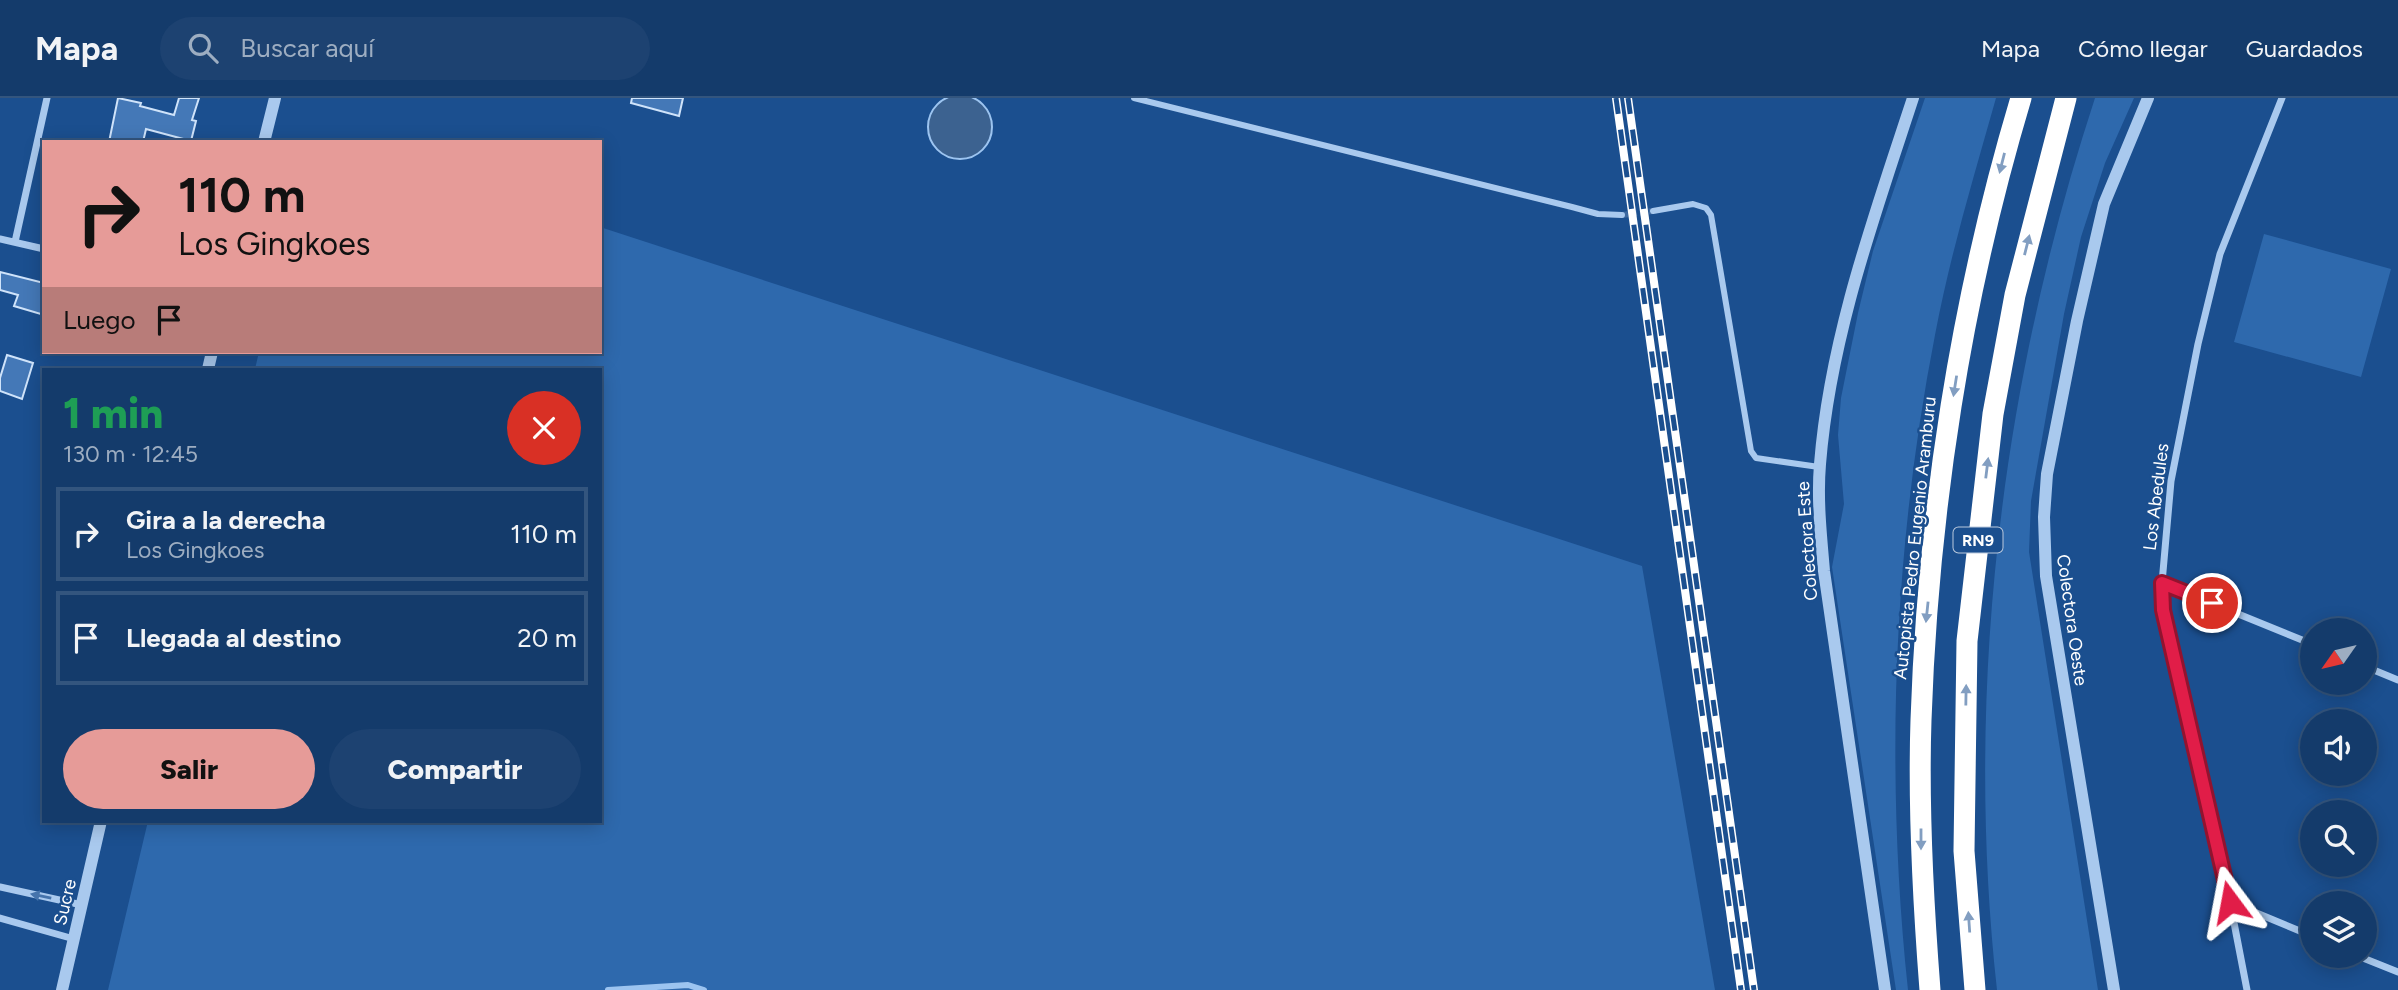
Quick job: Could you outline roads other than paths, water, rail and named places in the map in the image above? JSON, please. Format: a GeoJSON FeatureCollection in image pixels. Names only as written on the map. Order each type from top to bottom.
{"type":"FeatureCollection","features":[{"type":"Feature","properties":{"kind":"highway","name":"Autopista Pedro Eugenio Aramburu"},"geometry":{"type":"LineString","coordinates":[[1930,990],[1921,848],[1924,632],[1950,416],[1966,314],[2003,158],[2021,98]]}},
{"type":"Feature","properties":{"kind":"highway","name":"RN9"},"geometry":{"type":"LineString","coordinates":[[1975,990],[1964,851],[1967,641],[1995,401],[2015,295],[2066,98]]}},
{"type":"Feature","properties":{"kind":"street"},"geometry":{"type":"LineString","coordinates":[[15,242],[47,98]]}},
{"type":"Feature","properties":{"kind":"street"},"geometry":{"type":"LineString","coordinates":[[264,140],[275,98]]}},
{"type":"Feature","properties":{"kind":"street"},"geometry":{"type":"LineString","coordinates":[[1134,98],[1598,214],[1622,215]]}},
{"type":"Feature","properties":{"kind":"street","name":"Colectora Este"},"geometry":{"type":"LineString","coordinates":[[1885,990],[1824,571],[1819,519],[1819,467],[1825,408],[1836,356],[1872,222],[1913,98]]}},
{"type":"Feature","properties":{"kind":"street","name":"Colectora Oeste"},"geometry":{"type":"LineString","coordinates":[[2113,990],[2046,576],[2043,517],[2049,461],[2104,204],[2148,98]]}},
{"type":"Feature","properties":{"kind":"street","name":"Los Abedules"},"geometry":{"type":"LineString","coordinates":[[2247,990],[2230,902],[2163,610],[2162,583],[2171,481],[2220,254],[2282,98]]}},
{"type":"Feature","properties":{"kind":"street"},"geometry":{"type":"LineString","coordinates":[[1653,211],[1693,204],[1706,208],[1711,215],[1751,450],[1756,457],[1819,467]]}},
{"type":"Feature","properties":{"kind":"street"},"geometry":{"type":"LineString","coordinates":[[0,239],[42,249]]}},
{"type":"Feature","properties":{"kind":"street"},"geometry":{"type":"LineString","coordinates":[[2162,583],[2300,640]]}},
{"type":"Feature","properties":{"kind":"street"},"geometry":{"type":"LineString","coordinates":[[2377,671],[2398,680]]}},
{"type":"Feature","properties":{"kind":"street","name":"Sucre"},"geometry":{"type":"LineString","coordinates":[[62,990],[102,823]]}},
{"type":"Feature","properties":{"kind":"street"},"geometry":{"type":"LineString","coordinates":[[0,887],[82,905]]}},
{"type":"Feature","properties":{"kind":"street"},"geometry":{"type":"LineString","coordinates":[[2230,902],[2300,931]]}},
{"type":"Feature","properties":{"kind":"street"},"geometry":{"type":"LineString","coordinates":[[0,918],[74,939]]}},
{"type":"Feature","properties":{"kind":"street"},"geometry":{"type":"LineString","coordinates":[[2377,964],[2398,972]]}},
{"type":"Feature","properties":{"kind":"waterway"},"geometry":{"type":"LineString","coordinates":[[608,990],[688,985],[704,990]]}},
{"type":"Feature","properties":{"kind":"tunnel"},"geometry":{"type":"LineString","coordinates":[[1622,215],[1653,211]]}},
{"type":"Feature","properties":{"kind":"railway"},"geometry":{"type":"LineString","coordinates":[[1616,98],[1741,990]]}},
{"type":"Feature","properties":{"kind":"railway"},"geometry":{"type":"LineString","coordinates":[[1628,98],[1754,990]]}}]}
